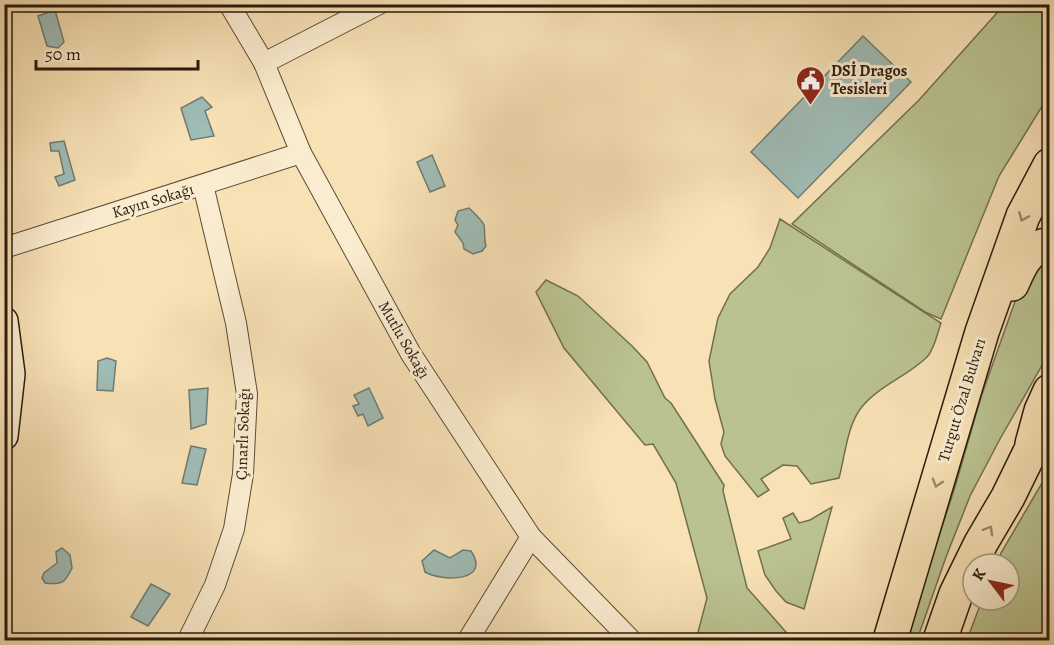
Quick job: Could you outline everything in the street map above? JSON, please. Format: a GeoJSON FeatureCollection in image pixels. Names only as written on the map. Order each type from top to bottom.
{"type":"FeatureCollection","features":[{"type":"Feature","properties":{"kind":"highway","name":"Turgut Özal Bulvarı"},"geometry":{"type":"LineString","coordinates":[[890,640],[982,332],[1023,216],[1050,165]]}},
{"type":"Feature","properties":{"kind":"highway"},"geometry":{"type":"LineString","coordinates":[[982,332],[1011,287],[1025,258],[1031,251],[1050,244]]}},
{"type":"Feature","properties":{"kind":"highway"},"geometry":{"type":"LineString","coordinates":[[1029,454],[1041,411],[1050,392]]}},
{"type":"Feature","properties":{"kind":"highway"},"geometry":{"type":"LineString","coordinates":[[940,640],[956,594],[981,543],[1008,497],[1029,454],[1050,424]]}},
{"type":"Feature","properties":{"kind":"street","name":"Mutlu Sokağı"},"geometry":{"type":"LineString","coordinates":[[229,4],[264,63],[301,153],[411,354],[531,537],[631,640]]}},
{"type":"Feature","properties":{"kind":"street"},"geometry":{"type":"LineString","coordinates":[[264,63],[379,4]]}},
{"type":"Feature","properties":{"kind":"street","name":"Kayın Sokağı"},"geometry":{"type":"LineString","coordinates":[[4,248],[301,153]]}},
{"type":"Feature","properties":{"kind":"street","name":"Çınarlı Sokağı"},"geometry":{"type":"LineString","coordinates":[[188,640],[215,585],[234,530],[243,474],[247,394],[236,323],[203,185]]}},
{"type":"Feature","properties":{"kind":"street"},"geometry":{"type":"LineString","coordinates":[[4,321],[11,374],[4,436]]}},
{"type":"Feature","properties":{"kind":"street"},"geometry":{"type":"LineString","coordinates":[[468,640],[531,537]]}},
{"type":"Feature","properties":{"kind":"green space"},"geometry":{"type":"Polygon","coordinates":[[[1004,5],[1049,5],[1049,95],[999,176],[941,319],[925,312],[792,224],[919,100],[1004,5]]]}},
{"type":"Feature","properties":{"kind":"green space"},"geometry":{"type":"Polygon","coordinates":[[[780,219],[941,323],[934,345],[927,357],[876,393],[856,415],[849,432],[839,478],[811,484],[797,466],[783,465],[761,479],[769,490],[758,497],[725,456],[721,444],[724,432],[715,399],[709,361],[718,318],[730,294],[758,267],[770,248],[780,219]]]}},
{"type":"Feature","properties":{"kind":"green space"},"geometry":{"type":"Polygon","coordinates":[[[1049,256],[1049,353],[970,496],[917,640],[905,640],[955,487],[981,397],[1023,279],[1049,256]]]}},
{"type":"Feature","properties":{"kind":"green space"},"geometry":{"type":"Polygon","coordinates":[[[546,280],[578,296],[647,362],[665,398],[671,403],[724,485],[723,491],[747,588],[793,640],[696,640],[707,598],[676,483],[653,444],[645,445],[564,348],[536,292],[546,280]]]}},
{"type":"Feature","properties":{"kind":"green space"},"geometry":{"type":"Polygon","coordinates":[[[1049,471],[1049,640],[967,640],[978,612],[1021,612],[1021,552],[1002,552],[1049,471]]]}},
{"type":"Feature","properties":{"kind":"green space"},"geometry":{"type":"Polygon","coordinates":[[[832,507],[804,609],[786,602],[776,591],[765,575],[758,551],[791,539],[783,518],[793,513],[799,523],[810,520],[832,507]]]}},
{"type":"Feature","properties":{"kind":"water"},"geometry":{"type":"Polygon","coordinates":[[[55,10],[64,42],[58,48],[47,46],[38,16],[55,10]]]}},
{"type":"Feature","properties":{"kind":"water"},"geometry":{"type":"Polygon","coordinates":[[[863,36],[911,82],[798,198],[751,152],[863,36]]]}},
{"type":"Feature","properties":{"kind":"water"},"geometry":{"type":"Polygon","coordinates":[[[202,97],[212,107],[205,111],[214,136],[191,140],[181,108],[202,97]]]}},
{"type":"Feature","properties":{"kind":"water"},"geometry":{"type":"Polygon","coordinates":[[[64,141],[75,180],[59,186],[55,177],[64,174],[59,151],[51,151],[50,143],[64,141]]]}},
{"type":"Feature","properties":{"kind":"water"},"geometry":{"type":"Polygon","coordinates":[[[432,155],[445,186],[430,192],[417,162],[432,155]]]}},
{"type":"Feature","properties":{"kind":"water"},"geometry":{"type":"Polygon","coordinates":[[[469,208],[484,225],[486,246],[482,251],[473,254],[464,249],[463,243],[455,232],[458,225],[455,220],[458,211],[469,208]]]}},
{"type":"Feature","properties":{"kind":"water"},"geometry":{"type":"Polygon","coordinates":[[[107,358],[116,361],[113,391],[97,390],[98,361],[107,358]]]}},
{"type":"Feature","properties":{"kind":"water"},"geometry":{"type":"Polygon","coordinates":[[[208,388],[206,424],[191,429],[189,390],[208,388]]]}},
{"type":"Feature","properties":{"kind":"water"},"geometry":{"type":"Polygon","coordinates":[[[369,388],[383,418],[368,426],[363,414],[358,416],[353,406],[359,404],[354,395],[369,388]]]}},
{"type":"Feature","properties":{"kind":"water"},"geometry":{"type":"Polygon","coordinates":[[[191,446],[206,449],[197,485],[182,483],[191,446]]]}},
{"type":"Feature","properties":{"kind":"water"},"geometry":{"type":"Polygon","coordinates":[[[62,548],[70,555],[72,568],[62,582],[45,583],[42,578],[44,573],[57,563],[56,552],[62,548]]]}},
{"type":"Feature","properties":{"kind":"water"},"geometry":{"type":"Polygon","coordinates":[[[434,550],[450,558],[463,550],[471,551],[476,561],[475,569],[470,574],[453,578],[425,572],[422,561],[434,550]]]}},
{"type":"Feature","properties":{"kind":"water"},"geometry":{"type":"Polygon","coordinates":[[[151,584],[170,594],[148,626],[131,617],[151,584]]]}},
{"type":"Feature","properties":{"kind":"place","name":"DSİ Dragos Tesisleri"},"geometry":{"type":"Point","coordinates":[810,106]}}]}
